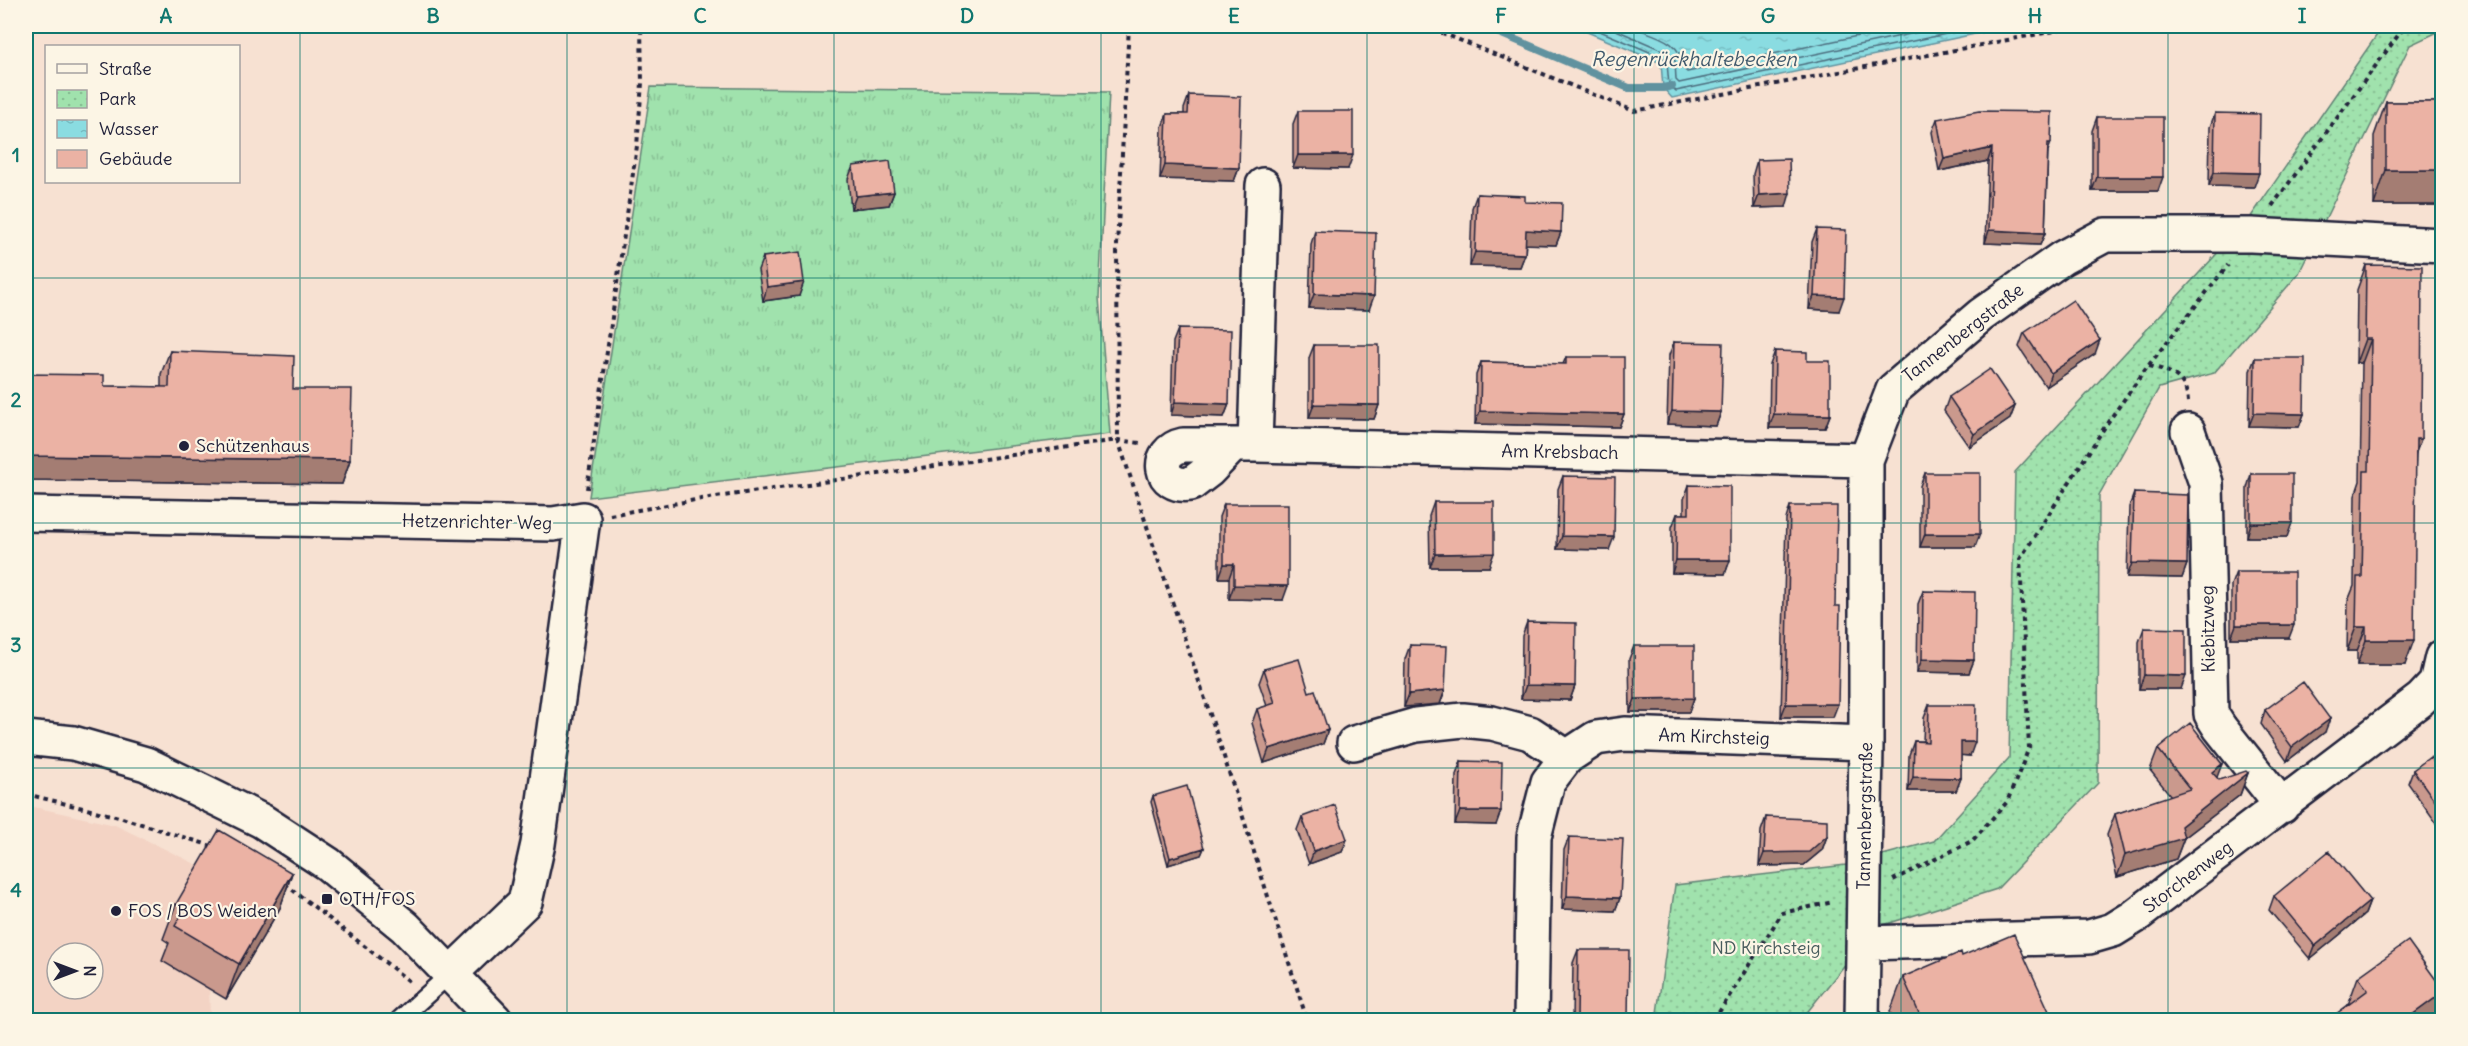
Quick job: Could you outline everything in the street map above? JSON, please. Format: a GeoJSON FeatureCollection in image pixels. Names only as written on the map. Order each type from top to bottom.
{"type":"FeatureCollection","features":[{"type":"Feature","properties":{"kind":"street","name":"Am Krebsbach"},"geometry":{"type":"LineString","coordinates":[[1263,185],[1244,445],[1866,459]]}},
{"type":"Feature","properties":{"kind":"street","name":"Tannenbergstraße"},"geometry":{"type":"LineString","coordinates":[[1862,1020],[1866,743],[1866,459],[1893,390],[1981,315],[2062,258],[2105,236],[2251,236],[2442,245]]}},
{"type":"Feature","properties":{"kind":"street","name":"Kiebitzweg"},"geometry":{"type":"LineString","coordinates":[[2188,431],[2206,483],[2211,714],[2282,806]]}},
{"type":"Feature","properties":{"kind":"street","name":"Hetzenrichter Weg"},"geometry":{"type":"LineString","coordinates":[[26,514],[553,524],[583,519]]}},
{"type":"Feature","properties":{"kind":"street"},"geometry":{"type":"LineString","coordinates":[[451,973],[525,902],[538,844],[583,519]]}},
{"type":"Feature","properties":{"kind":"street","name":"Storchenweg"},"geometry":{"type":"LineString","coordinates":[[1864,943],[2089,937],[2113,930],[2134,917],[2282,806],[2421,699],[2436,683],[2442,657]]}},
{"type":"Feature","properties":{"kind":"street"},"geometry":{"type":"LineString","coordinates":[[1354,743],[1416,726],[1463,720],[1492,723],[1530,733],[1567,757]]}},
{"type":"Feature","properties":{"kind":"street","name":"Am Kirchsteig"},"geometry":{"type":"LineString","coordinates":[[1531,1020],[1534,837],[1539,808],[1548,782],[1567,757],[1596,738],[1625,734],[1866,743]]}},
{"type":"Feature","properties":{"kind":"street"},"geometry":{"type":"LineString","coordinates":[[26,738],[73,743],[146,764],[261,821],[328,864],[405,927],[495,1020]]}},
{"type":"Feature","properties":{"kind":"lane"},"geometry":{"type":"LineString","coordinates":[[399,1020],[451,973]]}},
{"type":"Feature","properties":{"kind":"path"},"geometry":{"type":"LineString","coordinates":[[641,26],[642,83],[637,146],[583,519],[695,500],[1118,441]]}},
{"type":"Feature","properties":{"kind":"path"},"geometry":{"type":"LineString","coordinates":[[1129,26],[1118,245],[1118,441],[1219,741],[1307,1020]]}},
{"type":"Feature","properties":{"kind":"path"},"geometry":{"type":"LineString","coordinates":[[1425,26],[1634,111],[2081,26]]}},
{"type":"Feature","properties":{"kind":"path"},"geometry":{"type":"LineString","coordinates":[[1714,1020],[1782,913],[1863,896],[1972,842],[2007,802],[2029,748],[2020,559],[2108,422],[2148,366],[2251,236],[2405,26]]}},
{"type":"Feature","properties":{"kind":"path"},"geometry":{"type":"LineString","coordinates":[[2148,366],[2172,371],[2187,391],[2188,431]]}},
{"type":"Feature","properties":{"kind":"path"},"geometry":{"type":"LineString","coordinates":[[26,794],[119,817],[221,849]]}},
{"type":"Feature","properties":{"kind":"path"},"geometry":{"type":"LineString","coordinates":[[282,882],[415,985],[451,973]]}},
{"type":"Feature","properties":{"kind":"path"},"geometry":{"type":"LineString","coordinates":[[317,908],[322,904]]}},
{"type":"Feature","properties":{"kind":"shaded area","name":"FOS / BOS Weiden"},"geometry":{"type":"Polygon","coordinates":[[[26,807],[115,825],[206,869],[210,1020],[26,1020],[26,807]]]}},
{"type":"Feature","properties":{"kind":"green space","name":"ND Kirchsteig"},"geometry":{"type":"Polygon","coordinates":[[[2383,26],[2442,26],[2442,30],[2410,45],[2299,273],[2214,373],[2159,388],[2099,495],[2098,783],[1997,889],[1874,928],[1801,1020],[1656,1020],[1675,885],[1846,865],[1934,841],[2009,758],[2015,472],[2250,218],[2383,26]]]}},
{"type":"Feature","properties":{"kind":"green space"},"geometry":{"type":"Polygon","coordinates":[[[651,87],[1109,92],[1099,298],[1110,434],[589,497],[651,87]]]}},
{"type":"Feature","properties":{"kind":"water","name":"Regenrückhaltebecken"},"geometry":{"type":"Polygon","coordinates":[[[1573,26],[2013,26],[1672,98],[1663,88],[1661,63],[1573,26]]]}},
{"type":"Feature","properties":{"kind":"building"},"geometry":{"type":"Polygon","coordinates":[[[1189,95],[1241,97],[1239,168],[1165,165],[1167,114],[1188,114],[1189,95]]]}},
{"type":"Feature","properties":{"kind":"building"},"geometry":{"type":"Polygon","coordinates":[[[2386,102],[2442,102],[2442,170],[2386,170],[2386,102]]]}},
{"type":"Feature","properties":{"kind":"building"},"geometry":{"type":"Polygon","coordinates":[[[1298,111],[1353,111],[1353,155],[1298,155],[1298,111]]]}},
{"type":"Feature","properties":{"kind":"building"},"geometry":{"type":"Polygon","coordinates":[[[1979,111],[2052,112],[2051,143],[2048,143],[2045,233],[1989,230],[1992,148],[1944,159],[1937,119],[1979,111]]]}},
{"type":"Feature","properties":{"kind":"building"},"geometry":{"type":"Polygon","coordinates":[[[2215,113],[2260,114],[2259,173],[2214,172],[2215,113]]]}},
{"type":"Feature","properties":{"kind":"building"},"geometry":{"type":"Polygon","coordinates":[[[2097,117],[2163,117],[2163,177],[2097,177],[2097,117]]]}},
{"type":"Feature","properties":{"kind":"building"},"geometry":{"type":"Polygon","coordinates":[[[1789,159],[1790,193],[1759,195],[1757,160],[1789,159]]]}},
{"type":"Feature","properties":{"kind":"building"},"geometry":{"type":"Polygon","coordinates":[[[890,161],[894,192],[856,196],[853,166],[890,161]]]}},
{"type":"Feature","properties":{"kind":"building"},"geometry":{"type":"Polygon","coordinates":[[[1477,194],[1525,196],[1525,202],[1562,203],[1561,232],[1526,230],[1525,254],[1475,252],[1477,194]]]}},
{"type":"Feature","properties":{"kind":"building"},"geometry":{"type":"Polygon","coordinates":[[[1817,229],[1846,230],[1844,297],[1814,296],[1817,229]]]}},
{"type":"Feature","properties":{"kind":"building"},"geometry":{"type":"Polygon","coordinates":[[[1315,231],[1376,233],[1374,296],[1314,294],[1315,231]]]}},
{"type":"Feature","properties":{"kind":"building"},"geometry":{"type":"Polygon","coordinates":[[[800,252],[804,282],[767,287],[763,257],[800,252]]]}},
{"type":"Feature","properties":{"kind":"building"},"geometry":{"type":"Polygon","coordinates":[[[2366,265],[2422,266],[2421,439],[2416,439],[2414,640],[2366,640],[2366,627],[2356,627],[2357,577],[2362,577],[2364,471],[2369,471],[2371,339],[2365,339],[2366,265]]]}},
{"type":"Feature","properties":{"kind":"building"},"geometry":{"type":"Polygon","coordinates":[[[2073,300],[2100,340],[2051,373],[2024,333],[2073,300]]]}},
{"type":"Feature","properties":{"kind":"building"},"geometry":{"type":"Polygon","coordinates":[[[1178,329],[1231,330],[1229,404],[1175,402],[1178,329]]]}},
{"type":"Feature","properties":{"kind":"building"},"geometry":{"type":"Polygon","coordinates":[[[1674,342],[1723,343],[1721,412],[1672,411],[1674,342]]]}},
{"type":"Feature","properties":{"kind":"building"},"geometry":{"type":"Polygon","coordinates":[[[1314,345],[1379,345],[1379,405],[1314,404],[1314,345]]]}},
{"type":"Feature","properties":{"kind":"building"},"geometry":{"type":"Polygon","coordinates":[[[170,351],[294,356],[293,389],[352,389],[350,460],[26,456],[26,374],[104,375],[104,386],[169,387],[170,351]]]}},
{"type":"Feature","properties":{"kind":"building"},"geometry":{"type":"Polygon","coordinates":[[[1775,351],[1807,352],[1807,361],[1830,361],[1830,415],[1774,414],[1775,351]]]}},
{"type":"Feature","properties":{"kind":"building"},"geometry":{"type":"Polygon","coordinates":[[[1566,357],[1624,357],[1624,414],[1480,411],[1481,362],[1566,364],[1566,357]]]}},
{"type":"Feature","properties":{"kind":"building"},"geometry":{"type":"Polygon","coordinates":[[[2255,358],[2305,358],[2304,414],[2254,413],[2255,358]]]}},
{"type":"Feature","properties":{"kind":"building"},"geometry":{"type":"Polygon","coordinates":[[[1990,369],[2015,406],[1974,434],[1949,397],[1990,369]]]}},
{"type":"Feature","properties":{"kind":"building"},"geometry":{"type":"Polygon","coordinates":[[[1925,473],[1980,473],[1980,534],[1925,534],[1925,473]]]}},
{"type":"Feature","properties":{"kind":"building"},"geometry":{"type":"Polygon","coordinates":[[[2251,474],[2292,474],[2292,523],[2251,523],[2251,474]]]}},
{"type":"Feature","properties":{"kind":"building"},"geometry":{"type":"Polygon","coordinates":[[[1563,476],[1615,477],[1614,537],[1562,536],[1563,476]]]}},
{"type":"Feature","properties":{"kind":"building"},"geometry":{"type":"Polygon","coordinates":[[[1689,485],[1730,486],[1730,560],[1676,560],[1677,514],[1689,514],[1689,485]]]}},
{"type":"Feature","properties":{"kind":"building"},"geometry":{"type":"Polygon","coordinates":[[[2134,493],[2188,495],[2187,564],[2132,563],[2134,493]]]}},
{"type":"Feature","properties":{"kind":"building"},"geometry":{"type":"Polygon","coordinates":[[[1434,502],[1494,502],[1494,553],[1435,554],[1434,502]]]}},
{"type":"Feature","properties":{"kind":"building"},"geometry":{"type":"Polygon","coordinates":[[[1224,504],[1288,504],[1288,586],[1234,585],[1234,564],[1224,564],[1224,504]]]}},
{"type":"Feature","properties":{"kind":"building"},"geometry":{"type":"Polygon","coordinates":[[[1790,506],[1837,506],[1835,606],[1840,606],[1838,704],[1786,704],[1790,506]]]}},
{"type":"Feature","properties":{"kind":"building"},"geometry":{"type":"Polygon","coordinates":[[[2236,572],[2294,572],[2294,625],[2236,625],[2236,572]]]}},
{"type":"Feature","properties":{"kind":"building"},"geometry":{"type":"Polygon","coordinates":[[[1923,591],[1975,592],[1974,660],[1922,659],[1923,591]]]}},
{"type":"Feature","properties":{"kind":"building"},"geometry":{"type":"Polygon","coordinates":[[[1527,622],[1576,623],[1575,686],[1526,685],[1527,622]]]}},
{"type":"Feature","properties":{"kind":"building"},"geometry":{"type":"Polygon","coordinates":[[[2144,628],[2186,629],[2186,676],[2144,675],[2144,628]]]}},
{"type":"Feature","properties":{"kind":"building"},"geometry":{"type":"Polygon","coordinates":[[[1410,645],[1447,646],[1445,690],[1409,694],[1410,645]]]}},
{"type":"Feature","properties":{"kind":"building"},"geometry":{"type":"Polygon","coordinates":[[[1634,646],[1694,646],[1694,698],[1635,699],[1634,646]]]}},
{"type":"Feature","properties":{"kind":"building"},"geometry":{"type":"Polygon","coordinates":[[[1299,659],[1309,692],[1315,690],[1328,730],[1269,749],[1257,709],[1275,703],[1264,669],[1299,659]]]}},
{"type":"Feature","properties":{"kind":"building"},"geometry":{"type":"Polygon","coordinates":[[[2303,682],[2330,719],[2292,747],[2265,710],[2303,682]]]}},
{"type":"Feature","properties":{"kind":"building"},"geometry":{"type":"Polygon","coordinates":[[[1929,705],[1976,705],[1975,742],[1961,742],[1961,778],[1913,777],[1914,741],[1928,742],[1929,705]]]}},
{"type":"Feature","properties":{"kind":"building"},"geometry":{"type":"Polygon","coordinates":[[[2190,723],[2222,764],[2212,772],[2219,780],[2246,771],[2248,773],[2181,826],[2184,838],[2125,855],[2115,814],[2190,789],[2158,749],[2190,723]]]}},
{"type":"Feature","properties":{"kind":"building"},"geometry":{"type":"Polygon","coordinates":[[[2430,757],[2442,774],[2442,811],[2413,770],[2430,757]]]}},
{"type":"Feature","properties":{"kind":"building"},"geometry":{"type":"Polygon","coordinates":[[[1461,761],[1502,762],[1501,811],[1460,811],[1461,761]]]}},
{"type":"Feature","properties":{"kind":"building"},"geometry":{"type":"Polygon","coordinates":[[[1187,786],[1204,848],[1170,858],[1153,796],[1187,786]]]}},
{"type":"Feature","properties":{"kind":"building"},"geometry":{"type":"Polygon","coordinates":[[[1335,805],[1347,839],[1314,851],[1302,817],[1335,805]]]}},
{"type":"Feature","properties":{"kind":"building"},"geometry":{"type":"Polygon","coordinates":[[[1766,817],[1827,820],[1827,836],[1809,852],[1764,853],[1766,817]]]}},
{"type":"Feature","properties":{"kind":"building"},"geometry":{"type":"Polygon","coordinates":[[[219,830],[292,873],[239,964],[175,926],[184,910],[176,904],[219,830]]]}},
{"type":"Feature","properties":{"kind":"building"},"geometry":{"type":"Polygon","coordinates":[[[1569,837],[1623,839],[1620,898],[1567,896],[1569,837]]]}},
{"type":"Feature","properties":{"kind":"building"},"geometry":{"type":"Polygon","coordinates":[[[2329,851],[2370,901],[2315,946],[2274,896],[2329,851]]]}},
{"type":"Feature","properties":{"kind":"building"},"geometry":{"type":"Polygon","coordinates":[[[2014,934],[2053,1020],[1922,1020],[1903,977],[1961,952],[1962,956],[2014,934]]]}},
{"type":"Feature","properties":{"kind":"building"},"geometry":{"type":"Polygon","coordinates":[[[2408,941],[2442,988],[2442,993],[2405,1020],[2328,1020],[2368,990],[2358,977],[2408,941]]]}},
{"type":"Feature","properties":{"kind":"building"},"geometry":{"type":"Polygon","coordinates":[[[1578,950],[1629,950],[1628,1020],[1577,1020],[1578,950]]]}},
{"type":"Feature","properties":{"kind":"waterway"},"geometry":{"type":"LineString","coordinates":[[1483,26],[1629,88],[1672,86]]}},
{"type":"Feature","properties":{"kind":"place","name":"Schützenhaus"},"geometry":{"type":"Point","coordinates":[184,446]}},
{"type":"Feature","properties":{"kind":"place","name":"OTH/FOS"},"geometry":{"type":"Point","coordinates":[327,899]}},
{"type":"Feature","properties":{"kind":"place","name":"FOS / BOS Weiden"},"geometry":{"type":"Point","coordinates":[116,911]}}]}
